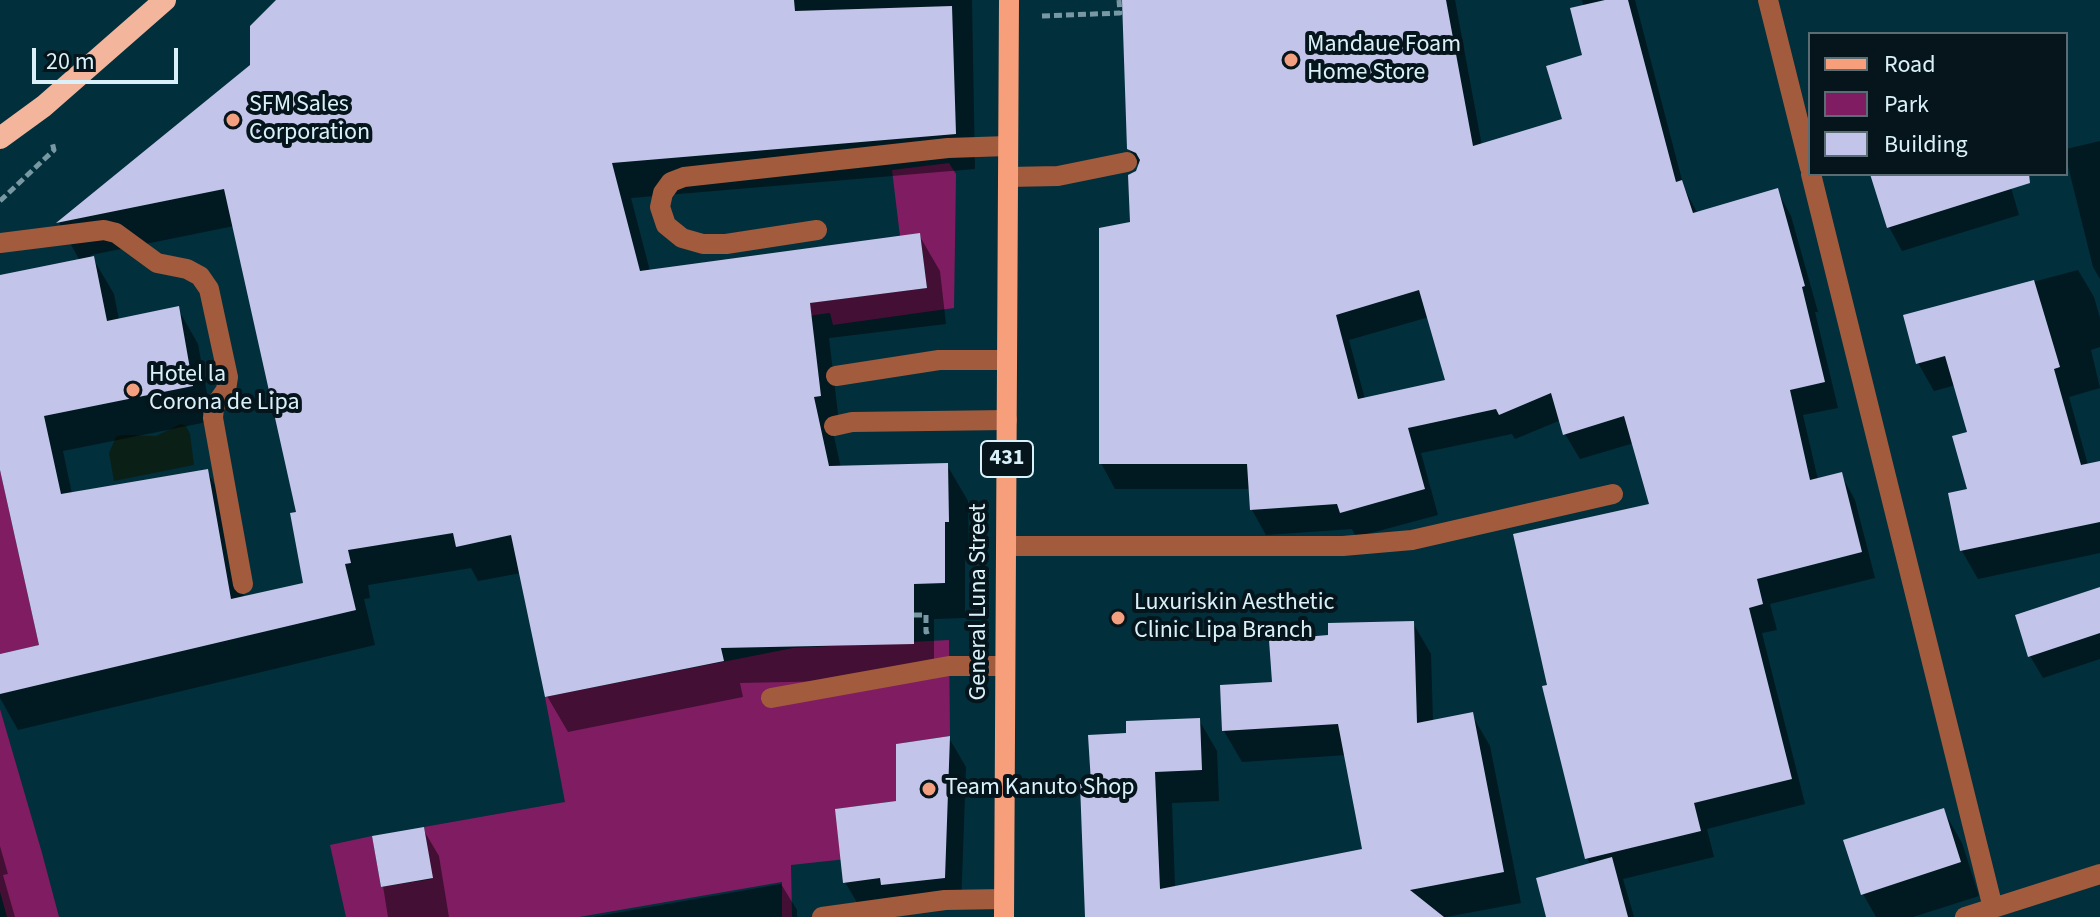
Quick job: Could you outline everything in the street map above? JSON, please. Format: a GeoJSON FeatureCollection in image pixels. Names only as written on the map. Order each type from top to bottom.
{"type":"FeatureCollection","features":[{"type":"Feature","properties":{"kind":"highway"},"geometry":{"type":"LineString","coordinates":[[0,138],[44,106],[165,0]]}},
{"type":"Feature","properties":{"kind":"main road","name":"General Luna Street"},"geometry":{"type":"LineString","coordinates":[[1004,908],[1009,0]]}},
{"type":"Feature","properties":{"kind":"street"},"geometry":{"type":"LineString","coordinates":[[1768,0],[1808,159]]}},
{"type":"Feature","properties":{"kind":"street"},"geometry":{"type":"LineString","coordinates":[[817,230],[726,244],[703,244],[682,238],[666,225],[660,207],[663,193],[671,182],[684,177],[948,148],[1008,146]]}},
{"type":"Feature","properties":{"kind":"street"},"geometry":{"type":"LineString","coordinates":[[1008,177],[1058,176],[1127,162]]}},
{"type":"Feature","properties":{"kind":"street"},"geometry":{"type":"LineString","coordinates":[[1812,176],[1993,908]]}},
{"type":"Feature","properties":{"kind":"street"},"geometry":{"type":"LineString","coordinates":[[0,243],[104,230],[116,233],[157,263],[187,269],[200,276],[209,289],[228,377],[226,390],[214,407],[213,418],[243,584]]}},
{"type":"Feature","properties":{"kind":"street"},"geometry":{"type":"LineString","coordinates":[[836,376],[939,360],[1007,360]]}},
{"type":"Feature","properties":{"kind":"street"},"geometry":{"type":"LineString","coordinates":[[834,426],[852,422],[1007,420]]}},
{"type":"Feature","properties":{"kind":"street"},"geometry":{"type":"LineString","coordinates":[[1006,546],[1343,546],[1412,540],[1613,494]]}},
{"type":"Feature","properties":{"kind":"street"},"geometry":{"type":"LineString","coordinates":[[771,698],[949,666],[1005,666]]}},
{"type":"Feature","properties":{"kind":"street"},"geometry":{"type":"LineString","coordinates":[[1965,917],[2100,874]]}},
{"type":"Feature","properties":{"kind":"street"},"geometry":{"type":"LineString","coordinates":[[822,917],[945,900],[1004,908]]}},
{"type":"Feature","properties":{"kind":"path"},"geometry":{"type":"LineString","coordinates":[[1077,15],[1120,13],[1119,0]]}},
{"type":"Feature","properties":{"kind":"path"},"geometry":{"type":"LineString","coordinates":[[0,201],[54,150]]}},
{"type":"Feature","properties":{"kind":"path"},"geometry":{"type":"LineString","coordinates":[[914,615],[926,615],[926,632],[938,631]]}},
{"type":"Feature","properties":{"kind":"green space"},"geometry":{"type":"Polygon","coordinates":[[[949,163],[956,174],[954,308],[833,325],[830,313],[752,323],[715,315],[927,288],[920,234],[900,236],[892,170],[949,163]]]}},
{"type":"Feature","properties":{"kind":"green space"},"geometry":{"type":"Polygon","coordinates":[[[0,470],[39,645],[0,654],[0,470]]]}},
{"type":"Feature","properties":{"kind":"green space"},"geometry":{"type":"Polygon","coordinates":[[[949,640],[950,736],[896,744],[896,801],[836,809],[840,852],[874,856],[791,865],[792,917],[782,917],[782,882],[579,917],[346,917],[330,845],[372,836],[381,887],[432,879],[424,827],[565,802],[545,697],[793,648],[949,640]]]}},
{"type":"Feature","properties":{"kind":"green space"},"geometry":{"type":"Polygon","coordinates":[[[0,709],[59,917],[7,917],[0,892],[0,709]]]}},
{"type":"Feature","properties":{"kind":"shaded area"},"geometry":{"type":"Polygon","coordinates":[[[181,424],[190,434],[194,465],[114,481],[109,453],[116,437],[156,436],[181,424]]]}},
{"type":"Feature","properties":{"kind":"building"},"geometry":{"type":"Polygon","coordinates":[[[276,0],[794,0],[795,11],[952,6],[956,134],[612,163],[640,271],[920,233],[927,288],[810,303],[821,396],[814,397],[829,466],[948,463],[949,522],[945,522],[945,583],[914,584],[914,644],[721,648],[724,661],[545,697],[511,535],[456,547],[453,533],[348,550],[351,563],[345,564],[356,610],[0,694],[0,654],[39,645],[0,470],[0,275],[94,256],[107,321],[179,306],[193,386],[44,416],[61,494],[208,469],[231,599],[303,583],[290,513],[296,512],[224,189],[56,223],[250,65],[250,26],[276,0]]]}},
{"type":"Feature","properties":{"kind":"building"},"geometry":{"type":"Polygon","coordinates":[[[1122,0],[1446,0],[1473,146],[1562,119],[1546,66],[1582,55],[1570,8],[1605,0],[1628,0],[1676,182],[1682,180],[1693,213],[1778,188],[1805,286],[1802,287],[1825,382],[1790,390],[1810,480],[1842,472],[1862,552],[1757,579],[1763,604],[1749,608],[1792,779],[1694,803],[1701,831],[1585,859],[1542,686],[1547,685],[1513,534],[1649,504],[1624,416],[1563,435],[1551,393],[1499,415],[1496,409],[1408,428],[1425,489],[1340,513],[1337,504],[1250,510],[1247,464],[1099,464],[1099,228],[1130,222],[1128,175],[1136,171],[1140,160],[1136,153],[1127,149],[1122,0]],[[1419,290],[1336,315],[1358,399],[1445,380],[1419,290]]]}},
{"type":"Feature","properties":{"kind":"building"},"geometry":{"type":"Polygon","coordinates":[[[1871,176],[2029,176],[2030,183],[1887,228],[1871,176]]]}},
{"type":"Feature","properties":{"kind":"building"},"geometry":{"type":"Polygon","coordinates":[[[2034,280],[2060,367],[2054,369],[2081,465],[2100,461],[2100,522],[1960,551],[1948,493],[1967,489],[1952,436],[1967,432],[1945,356],[1916,364],[1903,315],[2034,280]]]}},
{"type":"Feature","properties":{"kind":"building"},"geometry":{"type":"Polygon","coordinates":[[[2100,587],[2100,633],[2028,657],[2015,615],[2100,587]]]}},
{"type":"Feature","properties":{"kind":"building"},"geometry":{"type":"Polygon","coordinates":[[[1414,621],[1417,723],[1473,712],[1504,872],[1410,890],[1444,917],[1085,917],[1080,784],[1091,783],[1088,735],[1126,733],[1126,721],[1200,718],[1202,770],[1155,772],[1160,889],[1362,849],[1338,724],[1222,731],[1220,685],[1272,682],[1269,640],[1328,635],[1328,623],[1414,621]]]}},
{"type":"Feature","properties":{"kind":"building"},"geometry":{"type":"Polygon","coordinates":[[[950,736],[945,878],[881,885],[880,878],[843,883],[835,809],[896,801],[896,744],[950,736]]]}},
{"type":"Feature","properties":{"kind":"building"},"geometry":{"type":"Polygon","coordinates":[[[1944,808],[1961,862],[1861,895],[1843,840],[1944,808]]]}},
{"type":"Feature","properties":{"kind":"building"},"geometry":{"type":"Polygon","coordinates":[[[424,827],[433,878],[381,887],[372,836],[424,827]]]}},
{"type":"Feature","properties":{"kind":"building"},"geometry":{"type":"Polygon","coordinates":[[[1612,857],[1628,917],[1546,917],[1536,878],[1612,857]]]}},
{"type":"Feature","properties":{"kind":"place","name":"Mandaue Foam Home Store"},"geometry":{"type":"Point","coordinates":[1291,60]}},
{"type":"Feature","properties":{"kind":"place","name":"SFM Sales Corporation"},"geometry":{"type":"Point","coordinates":[233,120]}},
{"type":"Feature","properties":{"kind":"place","name":"Hotel la Corona de Lipa"},"geometry":{"type":"Point","coordinates":[133,390]}},
{"type":"Feature","properties":{"kind":"place","name":"Luxuriskin Aesthetic Clinic Lipa Branch"},"geometry":{"type":"Point","coordinates":[1118,618]}},
{"type":"Feature","properties":{"kind":"place","name":"Team Kanuto Shop"},"geometry":{"type":"Point","coordinates":[929,789]}}]}
